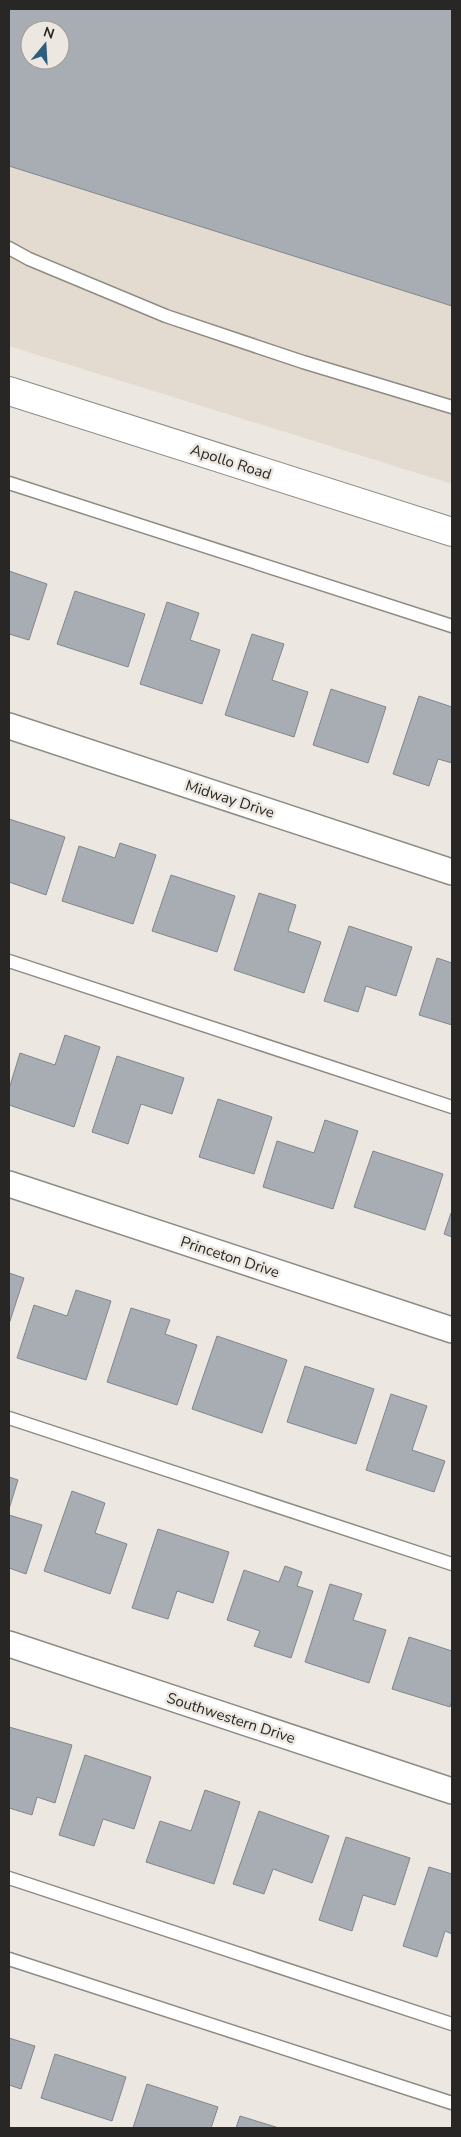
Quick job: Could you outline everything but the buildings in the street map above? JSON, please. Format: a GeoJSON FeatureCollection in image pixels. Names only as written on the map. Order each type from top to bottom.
{"type":"FeatureCollection","features":[{"type":"Feature","properties":{"kind":"street","name":"Apollo Road"},"geometry":{"type":"LineString","coordinates":[[9,391],[452,532]]}},
{"type":"Feature","properties":{"kind":"street","name":"Midway Drive"},"geometry":{"type":"LineString","coordinates":[[9,726],[452,872]]}},
{"type":"Feature","properties":{"kind":"street","name":"Princeton Drive"},"geometry":{"type":"LineString","coordinates":[[9,1184],[452,1330]]}},
{"type":"Feature","properties":{"kind":"street","name":"Southwestern Drive"},"geometry":{"type":"LineString","coordinates":[[9,1644],[452,1791]]}},
{"type":"Feature","properties":{"kind":"lane"},"geometry":{"type":"LineString","coordinates":[[9,248],[166,316],[303,362],[452,407]]}},
{"type":"Feature","properties":{"kind":"lane"},"geometry":{"type":"LineString","coordinates":[[9,483],[452,626]]}},
{"type":"Feature","properties":{"kind":"lane"},"geometry":{"type":"LineString","coordinates":[[9,961],[452,1107]]}},
{"type":"Feature","properties":{"kind":"lane"},"geometry":{"type":"LineString","coordinates":[[9,1418],[452,1564]]}},
{"type":"Feature","properties":{"kind":"lane"},"geometry":{"type":"LineString","coordinates":[[9,1878],[452,2024]]}},
{"type":"Feature","properties":{"kind":"lane"},"geometry":{"type":"LineString","coordinates":[[9,1959],[452,2104]]}},
{"type":"Feature","properties":{"kind":"shaded area"},"geometry":{"type":"Polygon","coordinates":[[[9,9],[452,9],[452,484],[9,346],[9,9]]]}}]}
